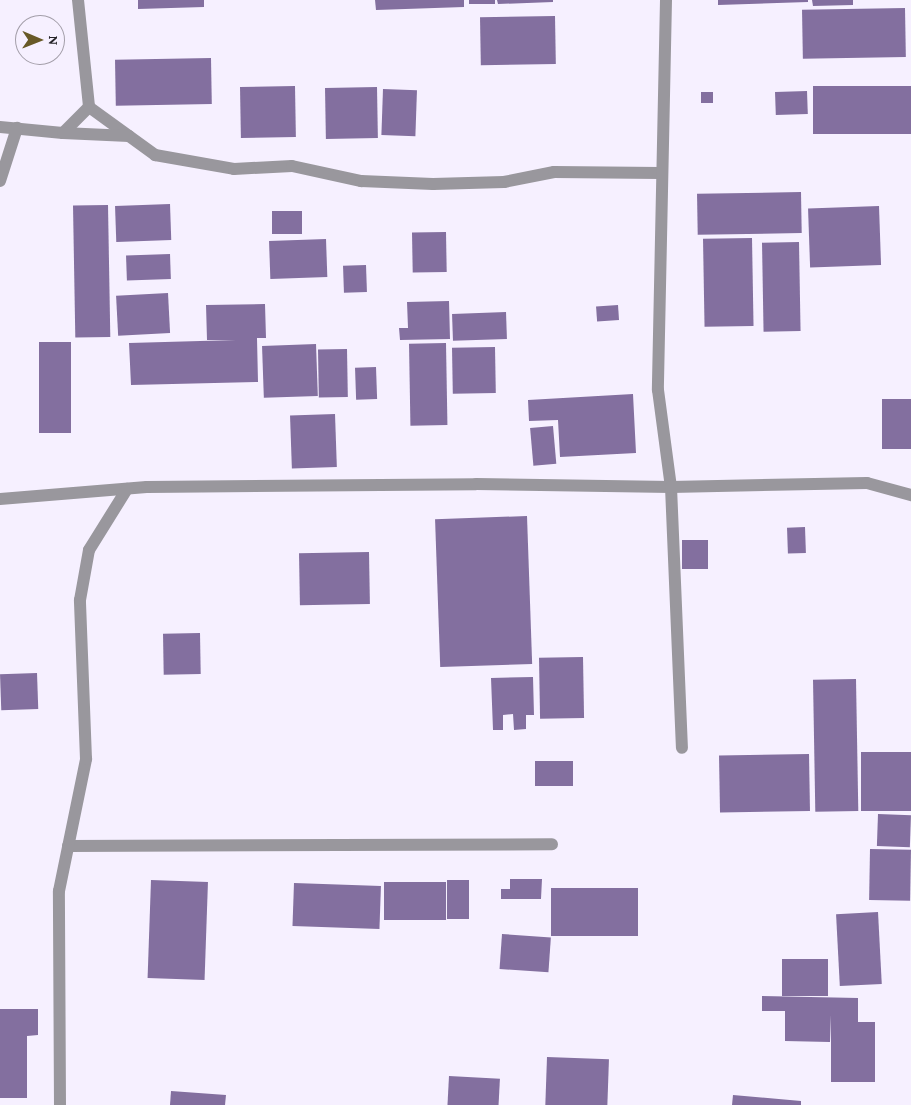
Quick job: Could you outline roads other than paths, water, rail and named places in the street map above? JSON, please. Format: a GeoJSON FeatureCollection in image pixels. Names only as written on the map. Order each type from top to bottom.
{"type":"FeatureCollection","features":[{"type":"Feature","properties":{"kind":"street"},"geometry":{"type":"LineString","coordinates":[[78,0],[89,107],[155,155],[234,169],[292,166],[361,181],[504,182],[554,172],[660,173]]}},
{"type":"Feature","properties":{"kind":"street"},"geometry":{"type":"LineString","coordinates":[[666,0],[660,173],[658,390],[671,487],[682,748]]}},
{"type":"Feature","properties":{"kind":"street"},"geometry":{"type":"LineString","coordinates":[[63,134],[89,107]]}},
{"type":"Feature","properties":{"kind":"street"},"geometry":{"type":"LineString","coordinates":[[0,127],[63,134],[129,136]]}},
{"type":"Feature","properties":{"kind":"street"},"geometry":{"type":"LineString","coordinates":[[0,181],[16,128]]}},
{"type":"Feature","properties":{"kind":"street"},"geometry":{"type":"LineString","coordinates":[[0,499],[127,489],[476,484],[671,487],[867,483],[911,495]]}},
{"type":"Feature","properties":{"kind":"street"},"geometry":{"type":"LineString","coordinates":[[60,1105],[59,891],[86,760],[80,600],[89,550],[127,489]]}},
{"type":"Feature","properties":{"kind":"street"},"geometry":{"type":"LineString","coordinates":[[68,846],[552,844]]}}]}
